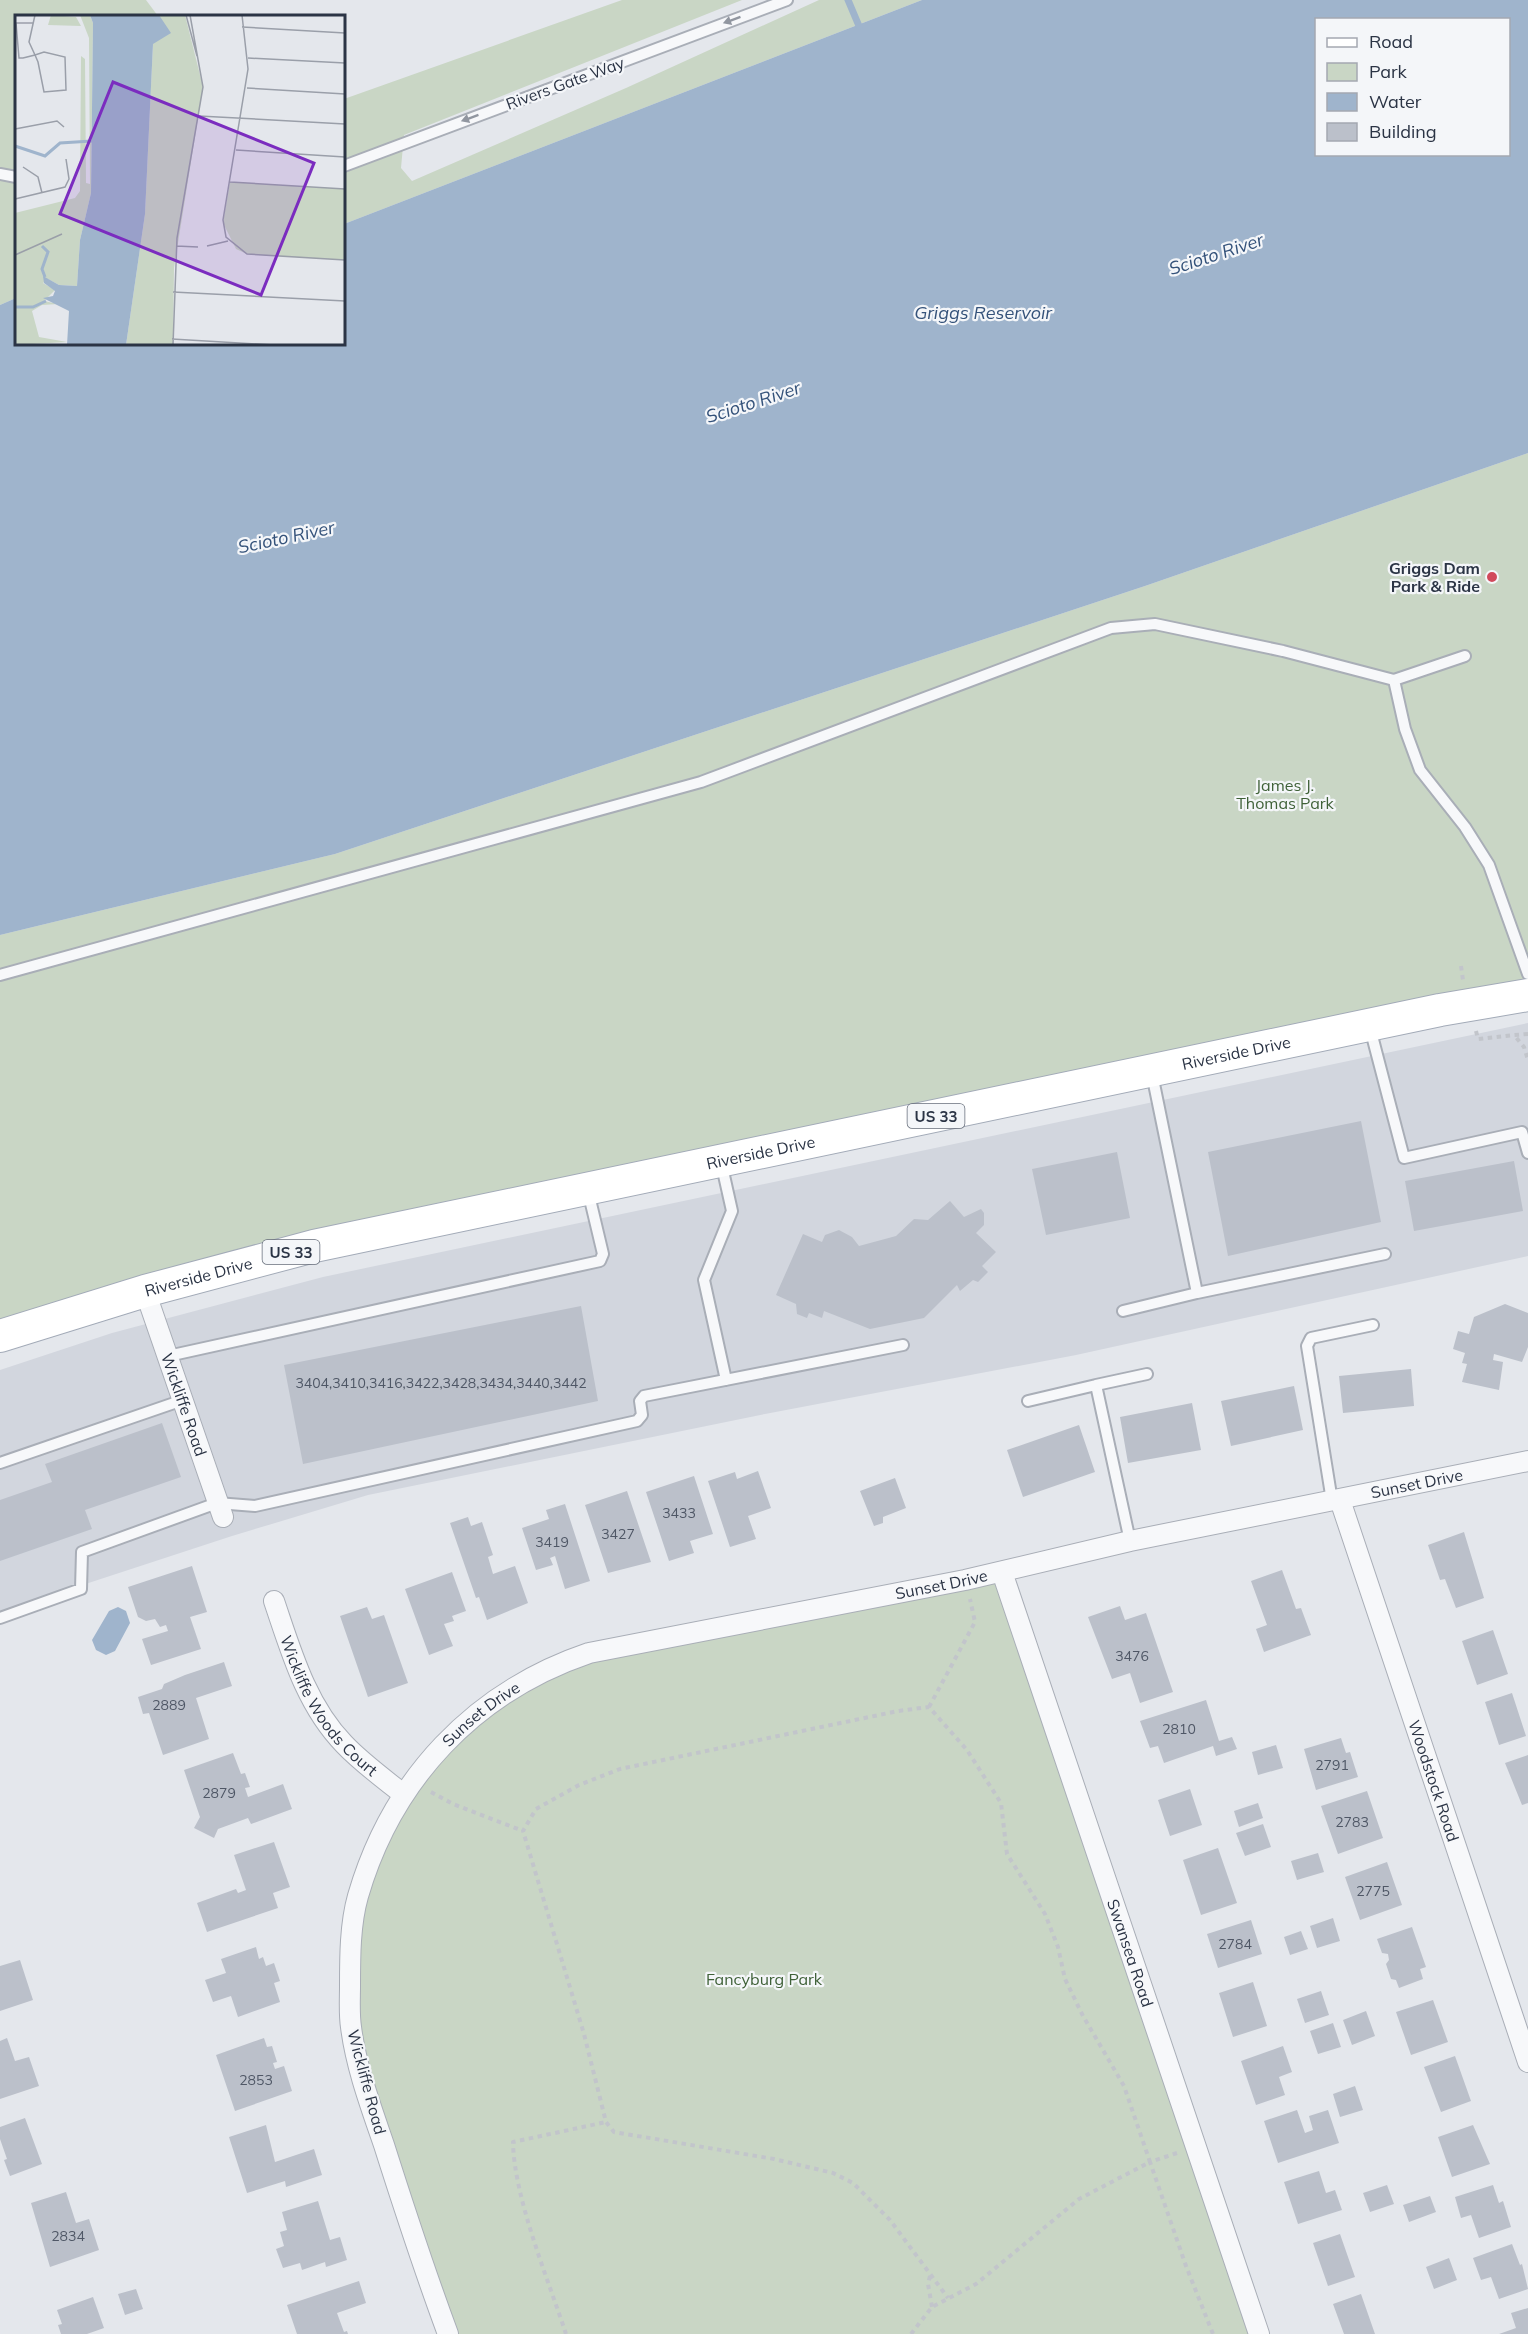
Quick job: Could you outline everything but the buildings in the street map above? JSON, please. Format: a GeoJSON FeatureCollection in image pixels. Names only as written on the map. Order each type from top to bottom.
{"type":"FeatureCollection","features":[{"type":"Feature","properties":{"kind":"main road","name":"Riverside Drive"},"geometry":{"type":"LineString","coordinates":[[0,1336],[145,1291],[314,1246],[1369,1025],[1528,995]]}},
{"type":"Feature","properties":{"kind":"street","name":"Wickliffe Road"},"geometry":{"type":"LineString","coordinates":[[145,1291],[220,1510]]}},
{"type":"Feature","properties":{"kind":"street","name":"Sunset Drive"},"geometry":{"type":"LineString","coordinates":[[403,1794],[424,1765],[451,1735],[521,1684],[560,1663],[590,1653],[1002,1572],[1130,1541],[1528,1461]]}},
{"type":"Feature","properties":{"kind":"street","name":"Woodstock Road"},"geometry":{"type":"LineString","coordinates":[[1336,1500],[1528,2062]]}},
{"type":"Feature","properties":{"kind":"street","name":"Swansea Road"},"geometry":{"type":"LineString","coordinates":[[1002,1572],[1259,2334]]}},
{"type":"Feature","properties":{"kind":"street","name":"Wickliffe Woods Court"},"geometry":{"type":"LineString","coordinates":[[274,1601],[300,1674],[317,1710],[343,1743],[403,1794]]}},
{"type":"Feature","properties":{"kind":"street","name":"Wickliffe Road"},"geometry":{"type":"LineString","coordinates":[[403,1794],[378,1843],[357,1897],[350,1958],[351,2027],[366,2092],[448,2334]]}},
{"type":"Feature","properties":{"kind":"lane","name":"Rivers Gate Way"},"geometry":{"type":"LineString","coordinates":[[345,165],[787,0]]}},
{"type":"Feature","properties":{"kind":"lane"},"geometry":{"type":"LineString","coordinates":[[0,174],[15,177]]}},
{"type":"Feature","properties":{"kind":"lane"},"geometry":{"type":"LineString","coordinates":[[0,975],[701,782],[1061,644],[1111,628],[1155,624],[1283,651],[1394,680],[1465,656]]}},
{"type":"Feature","properties":{"kind":"lane"},"geometry":{"type":"LineString","coordinates":[[1394,680],[1405,729],[1420,770],[1465,827],[1489,865],[1528,975]]}},
{"type":"Feature","properties":{"kind":"lane"},"geometry":{"type":"LineString","coordinates":[[1369,1025],[1404,1158],[1522,1132],[1528,1153]]}},
{"type":"Feature","properties":{"kind":"lane"},"geometry":{"type":"LineString","coordinates":[[1151,1071],[1197,1293]]}},
{"type":"Feature","properties":{"kind":"lane"},"geometry":{"type":"LineString","coordinates":[[721,1162],[732,1211],[704,1280],[726,1380]]}},
{"type":"Feature","properties":{"kind":"lane"},"geometry":{"type":"LineString","coordinates":[[168,1356],[600,1261],[603,1254],[588,1190]]}},
{"type":"Feature","properties":{"kind":"lane"},"geometry":{"type":"LineString","coordinates":[[1123,1311],[1197,1293],[1385,1254]]}},
{"type":"Feature","properties":{"kind":"lane"},"geometry":{"type":"LineString","coordinates":[[1336,1500],[1307,1346],[1311,1338],[1373,1325]]}},
{"type":"Feature","properties":{"kind":"lane"},"geometry":{"type":"LineString","coordinates":[[0,1618],[81,1589],[82,1552],[220,1510],[255,1506],[637,1421],[642,1415],[640,1401],[645,1396],[903,1345]]}},
{"type":"Feature","properties":{"kind":"lane"},"geometry":{"type":"LineString","coordinates":[[1028,1401],[1147,1374]]}},
{"type":"Feature","properties":{"kind":"lane"},"geometry":{"type":"LineString","coordinates":[[1096,1385],[1130,1541]]}},
{"type":"Feature","properties":{"kind":"lane"},"geometry":{"type":"LineString","coordinates":[[0,1462],[183,1400]]}},
{"type":"Feature","properties":{"kind":"path"},"geometry":{"type":"LineString","coordinates":[[1528,1034],[1514,1035],[1524,1047],[1528,1060]]}},
{"type":"Feature","properties":{"kind":"path"},"geometry":{"type":"LineString","coordinates":[[929,1707],[975,1622],[968,1593]]}},
{"type":"Feature","properties":{"kind":"path"},"geometry":{"type":"LineString","coordinates":[[929,1707],[898,1711],[620,1769],[579,1785],[536,1809],[523,1831],[584,2034],[606,2122],[615,2133],[774,2159],[833,2173],[853,2183],[872,2200],[890,2220],[948,2298]]}},
{"type":"Feature","properties":{"kind":"path"},"geometry":{"type":"LineString","coordinates":[[929,1707],[967,1750],[1000,1803],[1007,1854],[1045,1914],[1058,1947],[1065,1979],[1083,2016],[1124,2086],[1186,2266],[1213,2334]]}},
{"type":"Feature","properties":{"kind":"path"},"geometry":{"type":"LineString","coordinates":[[431,1792],[453,1804],[523,1831]]}},
{"type":"Feature","properties":{"kind":"path"},"geometry":{"type":"LineString","coordinates":[[566,2334],[524,2201],[513,2159],[513,2142],[606,2122]]}},
{"type":"Feature","properties":{"kind":"path"},"geometry":{"type":"LineString","coordinates":[[911,2334],[932,2307],[976,2284],[1079,2199],[1150,2162],[1182,2151]]}},
{"type":"Feature","properties":{"kind":"path"},"geometry":{"type":"LineString","coordinates":[[930,2275],[928,2284],[932,2307]]}},
{"type":"Feature","properties":{"kind":"shaded area"},"geometry":{"type":"Polygon","coordinates":[[[1528,1023],[1528,1256],[1076,1355],[765,1414],[368,1495],[232,1536],[0,1612],[0,1370],[112,1333],[323,1277],[1528,1023]]]}},
{"type":"Feature","properties":{"kind":"green space"},"geometry":{"type":"Polygon","coordinates":[[[0,0],[146,0],[157,15],[15,15],[15,298],[0,305],[0,0]]]}},
{"type":"Feature","properties":{"kind":"green space"},"geometry":{"type":"Polygon","coordinates":[[[622,0],[742,0],[404,135],[401,168],[412,181],[626,88],[819,0],[922,0],[345,224],[345,99],[622,0]]]}},
{"type":"Feature","properties":{"kind":"green space","name":"James J. Thomas Park"},"geometry":{"type":"Polygon","coordinates":[[[1528,453],[1528,995],[863,1131],[0,1336],[0,935],[335,854],[1145,586],[1528,453]]]}},
{"type":"Feature","properties":{"kind":"green space","name":"Fancyburg Park"},"geometry":{"type":"Polygon","coordinates":[[[1002,1572],[1259,2334],[448,2334],[351,2027],[357,1897],[435,1751],[560,1663],[1002,1572]]]}},
{"type":"Feature","properties":{"kind":"water","name":"Griggs Reservoir"},"geometry":{"type":"Polygon","coordinates":[[[922,0],[1528,0],[1528,453],[1145,586],[335,854],[0,935],[0,305],[15,298],[15,345],[345,345],[345,224],[922,0]]]}},
{"type":"Feature","properties":{"kind":"water"},"geometry":{"type":"Polygon","coordinates":[[[118,1607],[126,1611],[130,1623],[115,1651],[106,1655],[96,1650],[92,1640],[109,1611],[118,1607]]]}},
{"type":"Feature","properties":{"kind":"waterway"},"geometry":{"type":"LineString","coordinates":[[848,0],[859,26]]}},
{"type":"Feature","properties":{"kind":"place","name":"Griggs Dam Park & Ride"},"geometry":{"type":"Point","coordinates":[1492,577]}},
{"type":"Feature","properties":{"kind":"water label","name":"Scioto River"},"geometry":{"type":"Point","coordinates":[1216,254]}},
{"type":"Feature","properties":{"kind":"water label","name":"Scioto River"},"geometry":{"type":"Point","coordinates":[753,402]}},
{"type":"Feature","properties":{"kind":"water label","name":"Scioto River"},"geometry":{"type":"Point","coordinates":[286,537]}}]}
